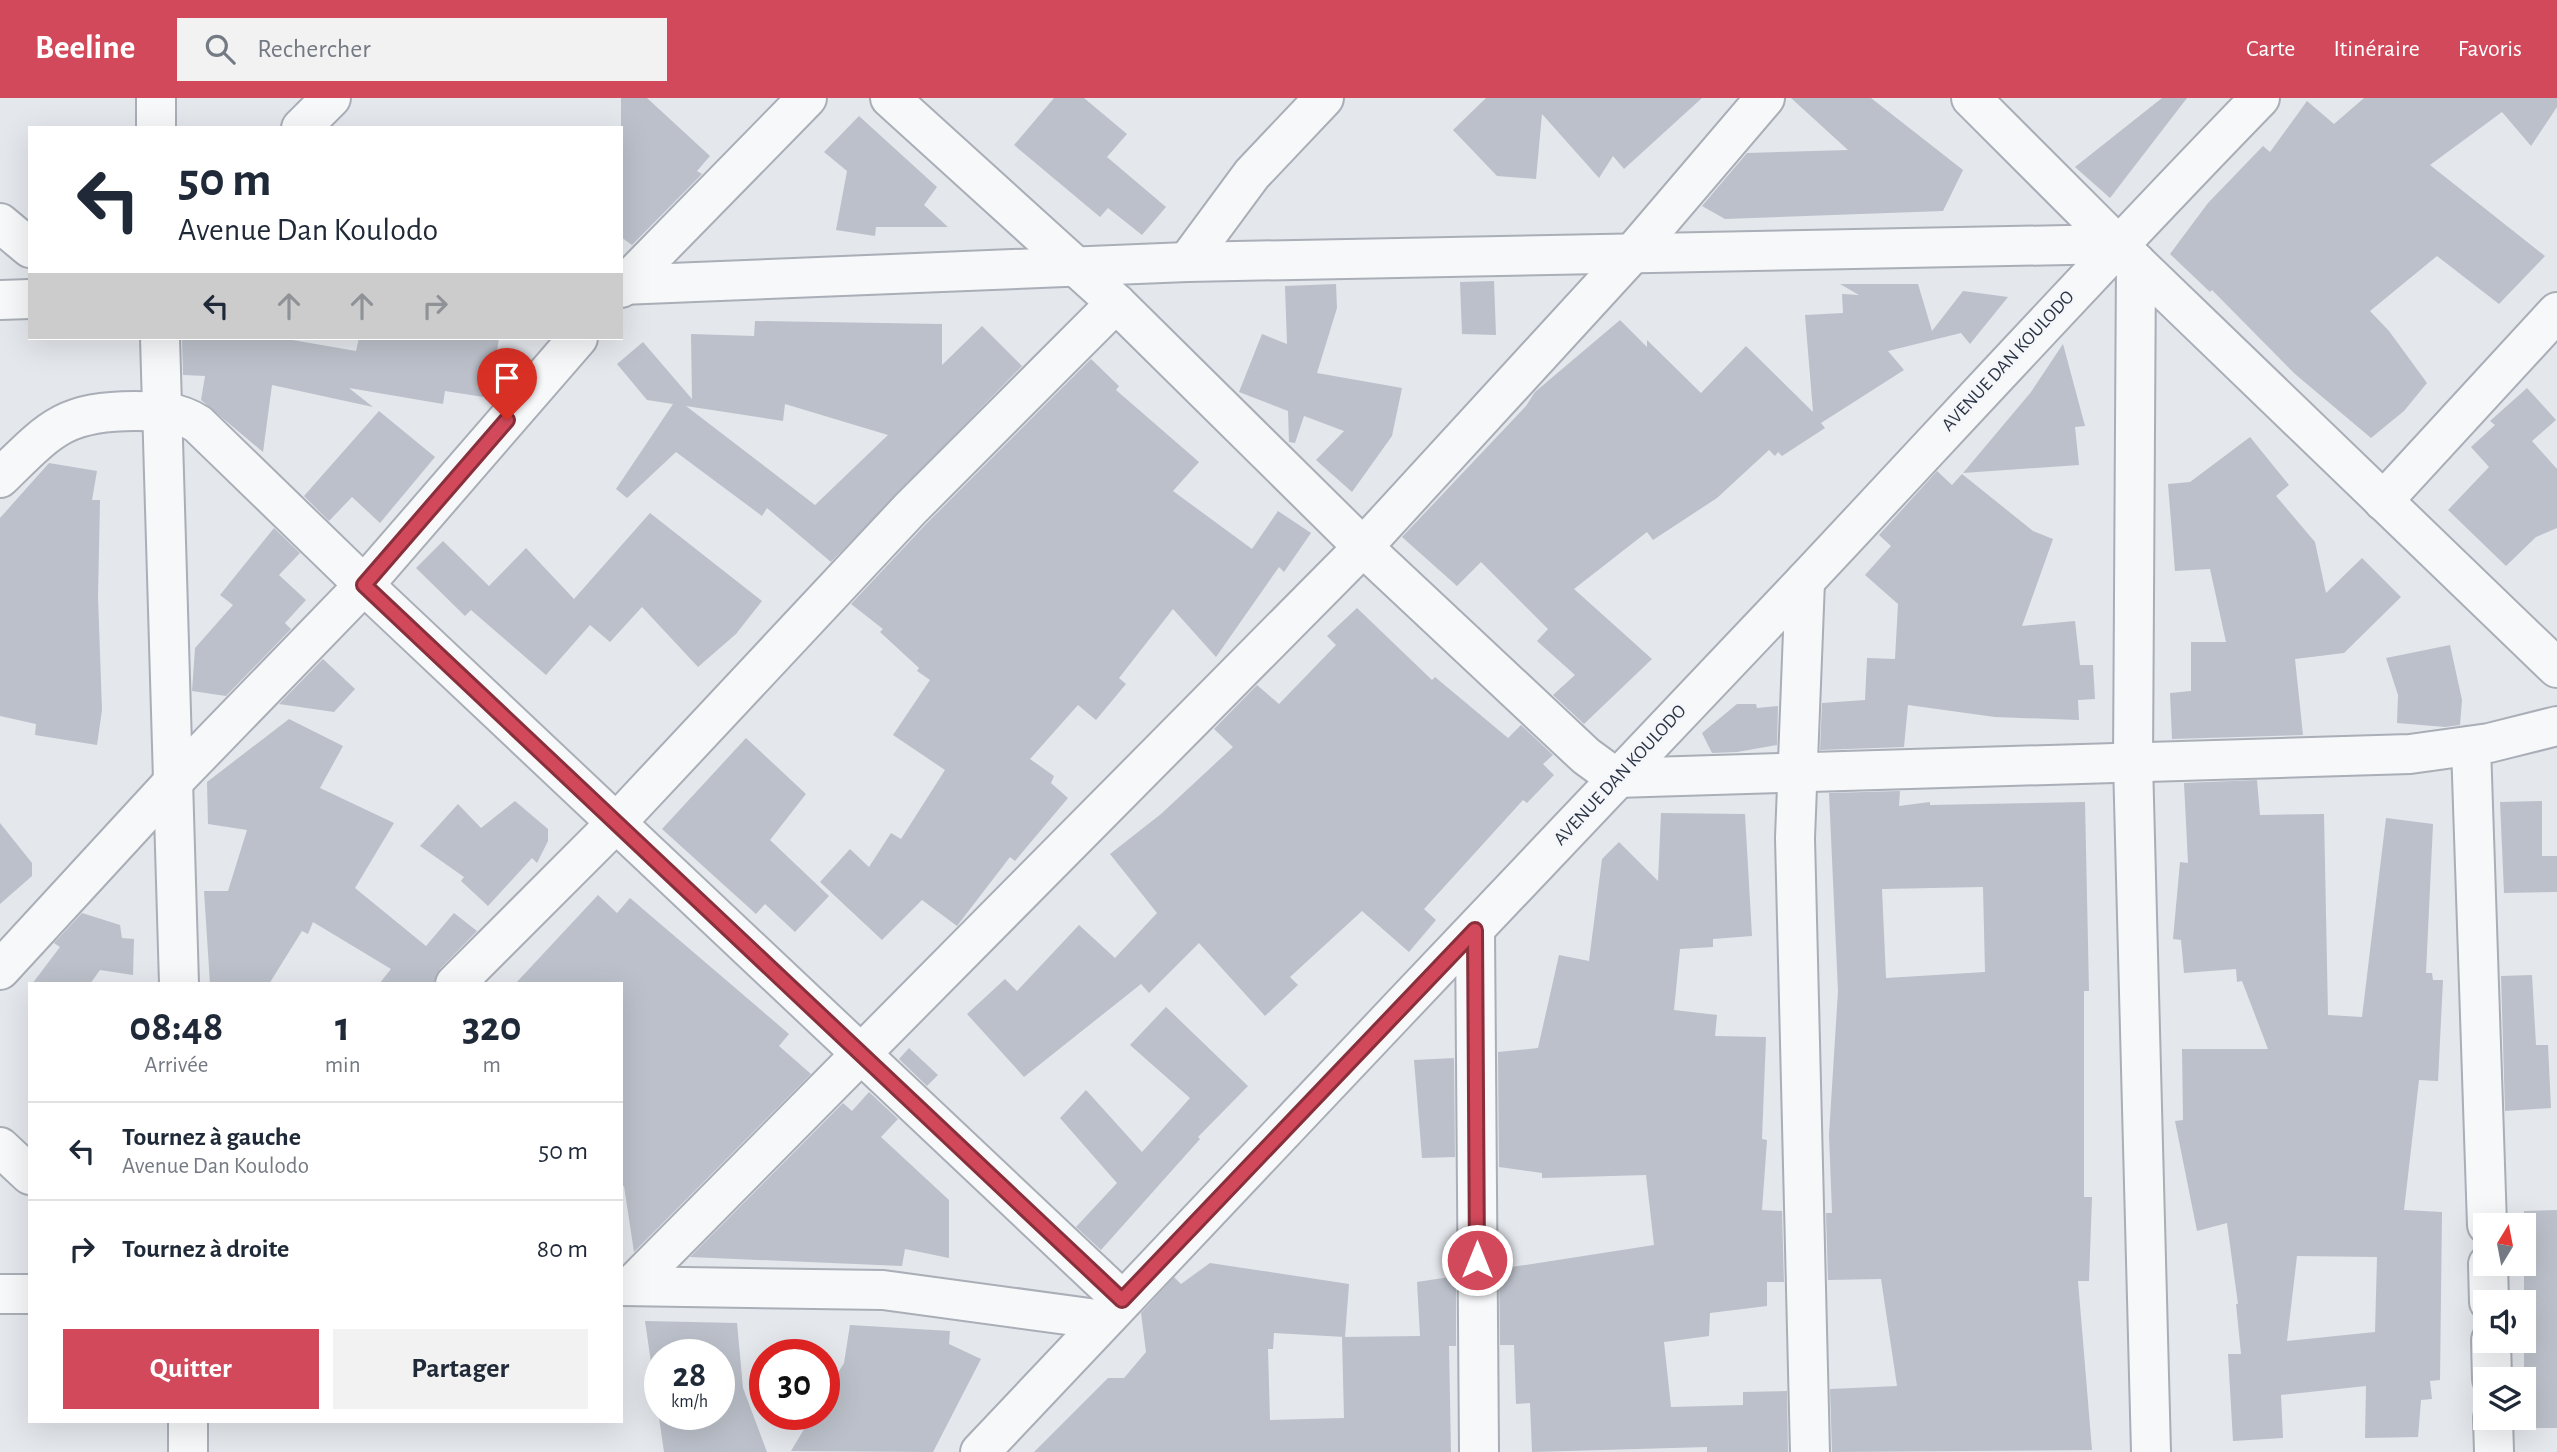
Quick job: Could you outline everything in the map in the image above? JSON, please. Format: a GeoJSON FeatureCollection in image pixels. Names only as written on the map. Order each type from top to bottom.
{"type":"FeatureCollection","features":[{"type":"Feature","properties":{"kind":"street"},"geometry":{"type":"LineString","coordinates":[[156,98],[156,126]]}},
{"type":"Feature","properties":{"kind":"street"},"geometry":{"type":"LineString","coordinates":[[303,126],[331,98]]}},
{"type":"Feature","properties":{"kind":"street"},"geometry":{"type":"LineString","coordinates":[[623,285],[807,98]]}},
{"type":"Feature","properties":{"kind":"street"},"geometry":{"type":"LineString","coordinates":[[890,98],[1116,303],[1363,547],[1586,756],[1616,778],[2410,754],[2471,746],[2557,726]]}},
{"type":"Feature","properties":{"kind":"street"},"geometry":{"type":"LineString","coordinates":[[1187,262],[1252,174],[1324,98]]}},
{"type":"Feature","properties":{"kind":"street"},"geometry":{"type":"LineString","coordinates":[[626,1286],[1363,547],[1631,255],[1765,98]]}},
{"type":"Feature","properties":{"kind":"street"},"geometry":{"type":"LineString","coordinates":[[1971,98],[2126,253],[2557,668]]}},
{"type":"Feature","properties":{"kind":"street","name":"AVENUE DAN KOULODO"},"geometry":{"type":"LineString","coordinates":[[980,1452],[1616,778],[2126,253],[2260,98]]}},
{"type":"Feature","properties":{"kind":"street"},"geometry":{"type":"LineString","coordinates":[[0,223],[28,246]]}},
{"type":"Feature","properties":{"kind":"street"},"geometry":{"type":"LineString","coordinates":[[623,286],[1187,262],[1631,255],[2126,253]]}},
{"type":"Feature","properties":{"kind":"street"},"geometry":{"type":"LineString","coordinates":[[2126,253],[2133,762],[2151,1452]]}},
{"type":"Feature","properties":{"kind":"street"},"geometry":{"type":"LineString","coordinates":[[0,300],[28,299]]}},
{"type":"Feature","properties":{"kind":"street"},"geometry":{"type":"LineString","coordinates":[[457,982],[617,822],[910,509],[1116,303]]}},
{"type":"Feature","properties":{"kind":"street"},"geometry":{"type":"LineString","coordinates":[[2383,501],[2557,312]]}},
{"type":"Feature","properties":{"kind":"street"},"geometry":{"type":"LineString","coordinates":[[160,340],[179,982]]}},
{"type":"Feature","properties":{"kind":"street"},"geometry":{"type":"LineString","coordinates":[[0,970],[174,781],[364,585],[576,340]]}},
{"type":"Feature","properties":{"kind":"street"},"geometry":{"type":"LineString","coordinates":[[0,478],[37,442],[79,415],[106,411],[160,411],[180,415],[198,424],[364,585],[861,1051],[1113,1310]]}},
{"type":"Feature","properties":{"kind":"street"},"geometry":{"type":"LineString","coordinates":[[1805,581],[1795,771],[1810,1452]]}},
{"type":"Feature","properties":{"kind":"street"},"geometry":{"type":"LineString","coordinates":[[2471,746],[2487,1213]]}},
{"type":"Feature","properties":{"kind":"street"},"geometry":{"type":"LineString","coordinates":[[1475,930],[1479,1452]]}},
{"type":"Feature","properties":{"kind":"street"},"geometry":{"type":"LineString","coordinates":[[0,1147],[28,1173]]}},
{"type":"Feature","properties":{"kind":"street"},"geometry":{"type":"LineString","coordinates":[[626,1286],[883,1290],[1113,1310]]}},
{"type":"Feature","properties":{"kind":"street"},"geometry":{"type":"LineString","coordinates":[[0,1294],[28,1294]]}},
{"type":"Feature","properties":{"kind":"street"},"geometry":{"type":"LineString","coordinates":[[188,1423],[188,1452]]}},
{"type":"Feature","properties":{"kind":"street"},"geometry":{"type":"LineString","coordinates":[[2493,1430],[2494,1452]]}},
{"type":"Feature","properties":{"kind":"building"},"geometry":{"type":"Polygon","coordinates":[[[621,98],[647,98],[710,156],[697,171],[702,174],[632,245],[623,238],[621,98]]]}},
{"type":"Feature","properties":{"kind":"building"},"geometry":{"type":"Polygon","coordinates":[[[1054,98],[1084,98],[1127,134],[1107,157],[1166,207],[1142,235],[1108,208],[1100,217],[1014,145],[1054,98]]]}},
{"type":"Feature","properties":{"kind":"building"},"geometry":{"type":"Polygon","coordinates":[[[1486,98],[1702,98],[1624,169],[1613,156],[1599,178],[1542,114],[1536,179],[1497,176],[1453,130],[1486,98]]]}},
{"type":"Feature","properties":{"kind":"building"},"geometry":{"type":"Polygon","coordinates":[[[1791,98],[1871,98],[1963,170],[1943,211],[1725,219],[1702,206],[1747,153],[1848,150],[1791,98]]]}},
{"type":"Feature","properties":{"kind":"building"},"geometry":{"type":"Polygon","coordinates":[[[2162,98],[2187,98],[2110,198],[2075,167],[2162,98]]]}},
{"type":"Feature","properties":{"kind":"building"},"geometry":{"type":"Polygon","coordinates":[[[2364,98],[2557,98],[2557,107],[2531,146],[2502,112],[2430,165],[2545,256],[2499,304],[2437,256],[2370,311],[2389,331],[2427,383],[2404,411],[2371,438],[2295,374],[2212,290],[2210,292],[2170,254],[2208,203],[2263,146],[2270,152],[2307,101],[2334,124],[2364,98]]]}},
{"type":"Feature","properties":{"kind":"building"},"geometry":{"type":"Polygon","coordinates":[[[859,116],[937,187],[924,205],[948,227],[876,227],[875,236],[836,230],[847,171],[824,152],[859,116]]]}},
{"type":"Feature","properties":{"kind":"building"},"geometry":{"type":"Polygon","coordinates":[[[1494,281],[1496,335],[1462,334],[1460,282],[1494,281]]]}},
{"type":"Feature","properties":{"kind":"building"},"geometry":{"type":"Polygon","coordinates":[[[1336,284],[1337,308],[1317,373],[1402,388],[1392,436],[1352,492],[1316,460],[1344,431],[1304,416],[1295,443],[1289,442],[1288,411],[1239,392],[1262,334],[1287,344],[1285,286],[1336,284]]]}},
{"type":"Feature","properties":{"kind":"building"},"geometry":{"type":"Polygon","coordinates":[[[1840,284],[1918,284],[1932,331],[1963,291],[2008,297],[1970,344],[1961,333],[1888,351],[1904,370],[1821,423],[1825,428],[1782,456],[1778,452],[1775,456],[1769,450],[1717,498],[1653,540],[1647,532],[1574,589],[1652,659],[1584,724],[1553,695],[1575,675],[1537,641],[1548,629],[1481,562],[1457,586],[1402,537],[1526,406],[1535,392],[1620,320],[1647,347],[1647,340],[1701,393],[1746,346],[1813,412],[1805,315],[1843,313],[1842,294],[1859,295],[1840,284]]]}},
{"type":"Feature","properties":{"kind":"building"},"geometry":{"type":"Polygon","coordinates":[[[755,321],[942,324],[942,365],[982,326],[1022,366],[831,562],[767,508],[762,516],[676,452],[627,498],[616,489],[673,404],[647,400],[617,364],[643,342],[692,399],[691,334],[754,336],[755,321]],[[785,404],[783,421],[686,406],[815,505],[888,435],[785,404]]]}},
{"type":"Feature","properties":{"kind":"building"},"geometry":{"type":"Polygon","coordinates":[[[182,340],[293,340],[356,351],[359,340],[499,340],[490,398],[445,391],[443,404],[349,388],[373,407],[272,385],[263,452],[201,400],[205,376],[183,375],[182,340]]]}},
{"type":"Feature","properties":{"kind":"building"},"geometry":{"type":"Polygon","coordinates":[[[2063,344],[2085,426],[2075,427],[2079,465],[1963,473],[2031,392],[2063,344]]]}},
{"type":"Feature","properties":{"kind":"building"},"geometry":{"type":"Polygon","coordinates":[[[1091,359],[1119,386],[1116,390],[1199,462],[1173,491],[1252,549],[1278,511],[1311,533],[1284,572],[1279,567],[1216,657],[1173,609],[1119,678],[1126,684],[1096,720],[1078,705],[1030,759],[1054,776],[1051,783],[1068,798],[1015,861],[1010,857],[957,926],[922,900],[882,940],[820,882],[850,849],[869,867],[891,833],[901,839],[945,770],[893,735],[930,680],[917,671],[919,668],[880,632],[883,629],[851,604],[926,524],[1091,359]]]}},
{"type":"Feature","properties":{"kind":"building"},"geometry":{"type":"Polygon","coordinates":[[[2527,388],[2556,420],[2532,441],[2557,469],[2557,528],[2536,537],[2506,566],[2448,510],[2489,467],[2471,447],[2495,425],[2490,421],[2527,388]]]}},
{"type":"Feature","properties":{"kind":"building"},"geometry":{"type":"Polygon","coordinates":[[[379,411],[435,457],[380,523],[352,497],[329,521],[304,496],[379,411]]]}},
{"type":"Feature","properties":{"kind":"building"},"geometry":{"type":"Polygon","coordinates":[[[2250,437],[2289,485],[2276,496],[2315,542],[2326,593],[2362,558],[2401,597],[2344,653],[2295,659],[2303,735],[2172,739],[2170,693],[2191,691],[2191,642],[2226,642],[2210,569],[2175,571],[2168,484],[2190,482],[2250,437]]]}},
{"type":"Feature","properties":{"kind":"building"},"geometry":{"type":"Polygon","coordinates":[[[49,463],[97,471],[92,500],[100,500],[98,597],[102,710],[97,745],[35,735],[36,724],[0,716],[0,518],[49,463]]]}},
{"type":"Feature","properties":{"kind":"building"},"geometry":{"type":"Polygon","coordinates":[[[1937,471],[1952,485],[1962,474],[2033,531],[2053,539],[2022,626],[2075,621],[2080,665],[2093,665],[2095,699],[2078,700],[2079,720],[1995,717],[1908,705],[1904,747],[1820,750],[1822,703],[1865,700],[1867,658],[1895,659],[1898,604],[1865,575],[1891,546],[1879,535],[1937,471]]]}},
{"type":"Feature","properties":{"kind":"building"},"geometry":{"type":"Polygon","coordinates":[[[650,513],[762,601],[736,634],[698,667],[642,607],[610,642],[590,625],[546,675],[471,610],[465,616],[416,568],[443,541],[489,586],[526,548],[574,599],[650,513]]]}},
{"type":"Feature","properties":{"kind":"building"},"geometry":{"type":"Polygon","coordinates":[[[274,528],[300,553],[279,575],[306,600],[285,623],[291,629],[226,696],[192,691],[195,648],[233,605],[220,595],[274,528]]]}},
{"type":"Feature","properties":{"kind":"building"},"geometry":{"type":"Polygon","coordinates":[[[1357,608],[1432,680],[1435,677],[1508,738],[1521,725],[1553,755],[1543,764],[1554,775],[1527,803],[1523,800],[1424,909],[1436,920],[1409,952],[1362,911],[1290,977],[1298,985],[1265,1016],[1199,943],[1149,993],[1141,984],[1024,1077],[967,1014],[1005,979],[1017,991],[1079,925],[1115,958],[1157,913],[1110,854],[1161,814],[1233,747],[1214,729],[1257,685],[1279,704],[1336,645],[1327,636],[1357,608]]]}},
{"type":"Feature","properties":{"kind":"building"},"geometry":{"type":"Polygon","coordinates":[[[2450,645],[2462,700],[2460,725],[2445,727],[2397,723],[2398,695],[2386,658],[2450,645]]]}},
{"type":"Feature","properties":{"kind":"building"},"geometry":{"type":"Polygon","coordinates":[[[323,659],[355,689],[334,712],[279,704],[323,659]]]}},
{"type":"Feature","properties":{"kind":"building"},"geometry":{"type":"Polygon","coordinates":[[[1737,704],[1756,704],[1757,708],[1778,706],[1777,745],[1712,753],[1702,733],[1737,704]]]}},
{"type":"Feature","properties":{"kind":"building"},"geometry":{"type":"Polygon","coordinates":[[[289,719],[343,746],[320,788],[394,823],[355,888],[426,946],[454,913],[477,931],[440,969],[435,982],[381,982],[391,969],[313,922],[308,934],[302,931],[270,982],[210,982],[204,891],[228,891],[247,830],[208,824],[207,782],[289,719]]]}},
{"type":"Feature","properties":{"kind":"building"},"geometry":{"type":"Polygon","coordinates":[[[746,738],[806,794],[770,840],[829,896],[795,932],[765,904],[756,914],[662,829],[746,738]]]}},
{"type":"Feature","properties":{"kind":"building"},"geometry":{"type":"Polygon","coordinates":[[[2257,780],[2260,815],[2324,814],[2328,1015],[2362,1017],[2386,818],[2433,824],[2426,973],[2432,973],[2433,980],[2443,980],[2438,1081],[2419,1080],[2404,1210],[2442,1212],[2440,1380],[2430,1381],[2432,1399],[2421,1400],[2418,1437],[2365,1438],[2366,1386],[2281,1395],[2283,1438],[2233,1441],[2228,1354],[2241,1354],[2238,1304],[2227,1223],[2197,1231],[2175,1121],[2183,1120],[2182,1049],[2268,1049],[2242,981],[2237,982],[2236,969],[2184,973],[2181,940],[2173,939],[2180,862],[2188,863],[2184,783],[2257,780]],[[2297,1256],[2287,1341],[2375,1332],[2377,1257],[2297,1256]]]}},
{"type":"Feature","properties":{"kind":"building"},"geometry":{"type":"Polygon","coordinates":[[[1900,791],[1899,806],[1930,802],[1930,805],[2085,802],[2089,991],[2084,991],[2084,1197],[2092,1197],[2089,1281],[2078,1281],[2092,1450],[1832,1452],[1830,1389],[1897,1386],[1881,1279],[1828,1280],[1826,1213],[1832,1213],[1829,1135],[1838,991],[1829,793],[1900,791]],[[1983,887],[1882,889],[1886,978],[1985,972],[1983,887]]]}},
{"type":"Feature","properties":{"kind":"building"},"geometry":{"type":"Polygon","coordinates":[[[515,801],[548,829],[548,841],[537,863],[532,858],[488,906],[461,881],[464,877],[420,846],[458,804],[481,828],[515,801]]]}},
{"type":"Feature","properties":{"kind":"building"},"geometry":{"type":"Polygon","coordinates":[[[2542,801],[2542,856],[2557,856],[2557,892],[2504,893],[2500,802],[2542,801]]]}},
{"type":"Feature","properties":{"kind":"building"},"geometry":{"type":"Polygon","coordinates":[[[1661,813],[1745,814],[1752,936],[1713,939],[1713,947],[1680,949],[1674,1010],[1717,1015],[1715,1036],[1766,1037],[1762,1139],[1767,1140],[1762,1210],[1782,1211],[1784,1282],[1767,1282],[1767,1306],[1710,1313],[1709,1336],[1664,1342],[1671,1407],[1743,1405],[1743,1392],[1787,1391],[1788,1452],[1707,1452],[1707,1447],[1532,1452],[1530,1403],[1516,1404],[1514,1345],[1500,1345],[1499,1269],[1654,1245],[1646,1175],[1542,1178],[1542,1173],[1499,1167],[1498,1052],[1538,1048],[1559,955],[1589,961],[1602,859],[1619,842],[1658,881],[1661,813]]]}},
{"type":"Feature","properties":{"kind":"building"},"geometry":{"type":"Polygon","coordinates":[[[0,823],[32,863],[32,876],[0,904],[0,823]]]}},
{"type":"Feature","properties":{"kind":"building"},"geometry":{"type":"Polygon","coordinates":[[[598,895],[617,913],[630,898],[789,1034],[779,1046],[811,1074],[634,1252],[623,1186],[623,982],[517,982],[598,895]]]}},
{"type":"Feature","properties":{"kind":"building"},"geometry":{"type":"Polygon","coordinates":[[[82,913],[120,925],[122,938],[134,939],[133,975],[100,970],[91,982],[34,982],[60,947],[54,943],[82,913]]]}},
{"type":"Feature","properties":{"kind":"building"},"geometry":{"type":"Polygon","coordinates":[[[2532,975],[2536,1045],[2548,1045],[2551,1108],[2505,1111],[2501,976],[2532,975]]]}},
{"type":"Feature","properties":{"kind":"building"},"geometry":{"type":"Polygon","coordinates":[[[1166,1007],[1248,1086],[1198,1137],[1200,1139],[1101,1250],[1076,1227],[1117,1183],[1060,1118],[1086,1090],[1142,1152],[1190,1098],[1130,1045],[1166,1007]]]}},
{"type":"Feature","properties":{"kind":"building"},"geometry":{"type":"Polygon","coordinates":[[[909,1048],[938,1075],[927,1086],[899,1059],[909,1048]]]}},
{"type":"Feature","properties":{"kind":"building"},"geometry":{"type":"Polygon","coordinates":[[[1454,1058],[1455,1157],[1422,1158],[1414,1060],[1454,1058]]]}},
{"type":"Feature","properties":{"kind":"building"},"geometry":{"type":"Polygon","coordinates":[[[869,1092],[898,1119],[881,1137],[949,1200],[949,1258],[905,1249],[902,1266],[690,1257],[843,1103],[852,1111],[869,1092]]]}},
{"type":"Feature","properties":{"kind":"building"},"geometry":{"type":"Polygon","coordinates":[[[2557,1210],[2557,1428],[2536,1428],[2536,1367],[2524,1367],[2524,1353],[2536,1353],[2536,1290],[2524,1290],[2524,1276],[2536,1276],[2536,1213],[2524,1211],[2557,1210]]]}},
{"type":"Feature","properties":{"kind":"building"},"geometry":{"type":"Polygon","coordinates":[[[1210,1263],[1349,1284],[1345,1337],[1420,1336],[1417,1282],[1456,1276],[1456,1346],[1449,1346],[1451,1452],[1034,1452],[1108,1378],[1124,1378],[1146,1352],[1141,1313],[1174,1277],[1181,1284],[1210,1263]],[[1274,1333],[1273,1349],[1268,1349],[1270,1420],[1344,1418],[1344,1337],[1274,1333]]]}},
{"type":"Feature","properties":{"kind":"building"},"geometry":{"type":"Polygon","coordinates":[[[645,1321],[737,1323],[743,1388],[749,1404],[749,1430],[759,1430],[767,1452],[664,1452],[661,1430],[735,1430],[735,1339],[648,1339],[645,1321]]]}},
{"type":"Feature","properties":{"kind":"building"},"geometry":{"type":"Polygon","coordinates":[[[850,1325],[950,1331],[949,1344],[981,1359],[933,1452],[791,1451],[803,1430],[840,1430],[840,1370],[844,1363],[850,1325]]]}},
{"type":"Feature","properties":{"kind":"route"},"geometry":{"type":"LineString","coordinates":[[507,420],[364,585],[1122,1300],[1475,930],[1477,1260]]}}]}
